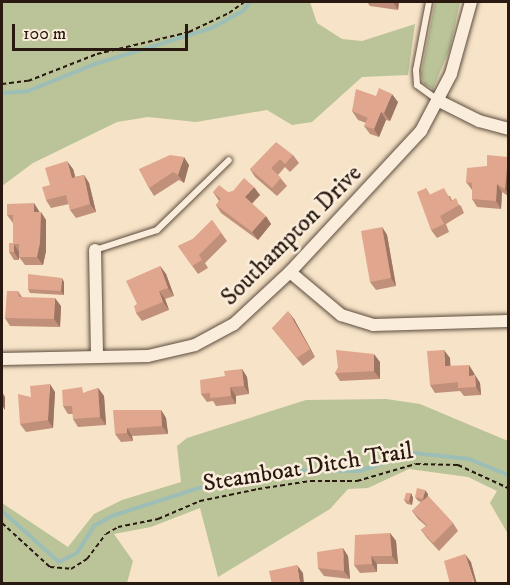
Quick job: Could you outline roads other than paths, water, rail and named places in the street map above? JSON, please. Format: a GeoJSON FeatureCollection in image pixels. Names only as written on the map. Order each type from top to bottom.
{"type":"FeatureCollection","features":[{"type":"Feature","properties":{"kind":"street","name":"Southampton Drive"},"geometry":{"type":"LineString","coordinates":[[2,359],[148,356],[195,345],[240,319],[290,272],[402,155],[439,101],[462,45],[471,2]]}},
{"type":"Feature","properties":{"kind":"street"},"geometry":{"type":"LineString","coordinates":[[439,101],[508,129]]}},
{"type":"Feature","properties":{"kind":"street"},"geometry":{"type":"LineString","coordinates":[[94,250],[96,357]]}},
{"type":"Feature","properties":{"kind":"street"},"geometry":{"type":"LineString","coordinates":[[290,272],[324,304],[340,315],[373,325],[508,321]]}},
{"type":"Feature","properties":{"kind":"lane"},"geometry":{"type":"LineString","coordinates":[[429,2],[416,70],[417,85],[439,101]]}},
{"type":"Feature","properties":{"kind":"lane"},"geometry":{"type":"LineString","coordinates":[[94,250],[157,230],[229,160]]}},
{"type":"Feature","properties":{"kind":"waterway"},"geometry":{"type":"LineString","coordinates":[[2,93],[28,91],[95,64],[212,28],[243,11],[250,2]]}},
{"type":"Feature","properties":{"kind":"waterway"},"geometry":{"type":"LineString","coordinates":[[2,511],[59,562],[77,553],[94,526],[112,516],[214,483],[286,470],[359,471],[414,453],[469,459],[508,475]]}}]}
